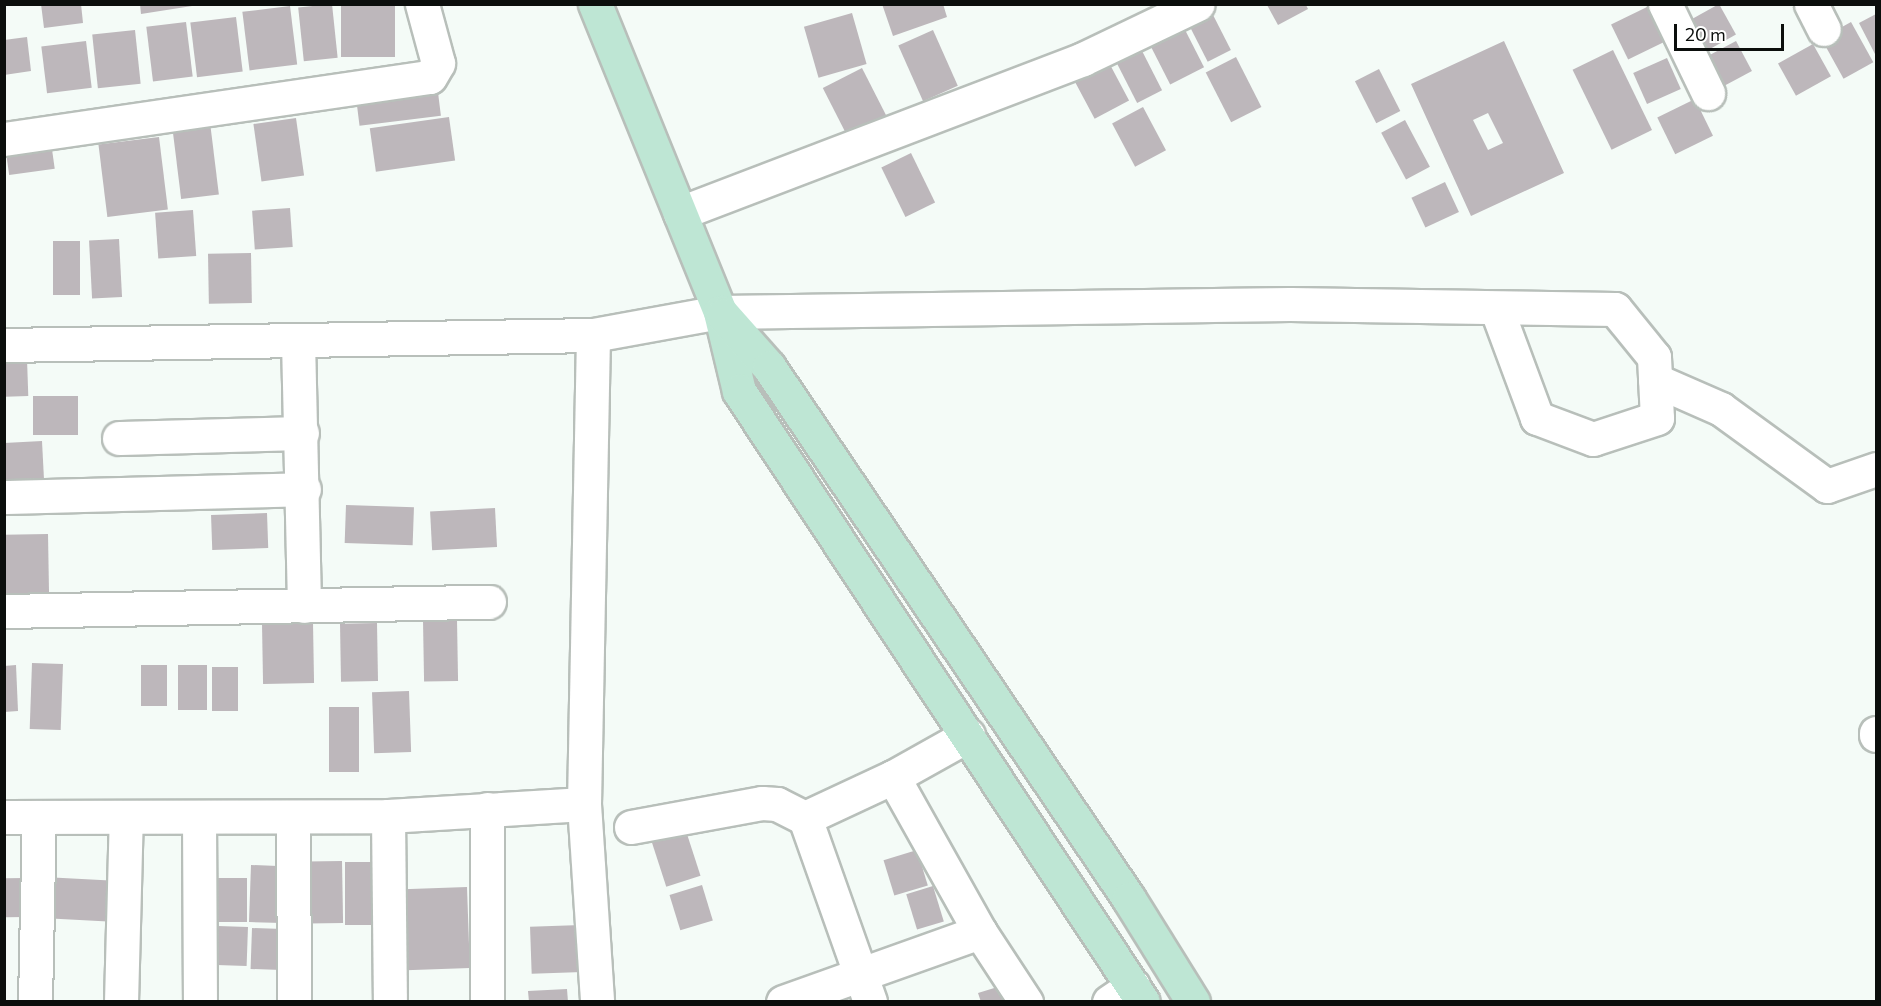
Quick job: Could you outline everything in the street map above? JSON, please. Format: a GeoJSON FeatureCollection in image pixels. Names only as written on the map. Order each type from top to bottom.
{"type":"FeatureCollection","features":[{"type":"Feature","properties":{"kind":"main road"},"geometry":{"type":"LineString","coordinates":[[595,4],[720,312],[739,391],[968,735],[1128,996]]}},
{"type":"Feature","properties":{"kind":"main road"},"geometry":{"type":"LineString","coordinates":[[720,312],[769,367],[1122,889],[1193,1002]]}},
{"type":"Feature","properties":{"kind":"street"},"geometry":{"type":"LineString","coordinates":[[4,139],[430,77],[438,63],[422,4]]}},
{"type":"Feature","properties":{"kind":"street"},"geometry":{"type":"LineString","coordinates":[[680,213],[1083,59],[1198,4]]}},
{"type":"Feature","properties":{"kind":"street"},"geometry":{"type":"LineString","coordinates":[[1665,4],[1708,93]]}},
{"type":"Feature","properties":{"kind":"street"},"geometry":{"type":"LineString","coordinates":[[4,345],[593,335],[720,312],[1290,304],[1615,309],[1654,357],[1657,418],[1593,439],[1537,418],[1496,308]]}},
{"type":"Feature","properties":{"kind":"street"},"geometry":{"type":"LineString","coordinates":[[593,335],[584,804],[597,1002]]}},
{"type":"Feature","properties":{"kind":"street"},"geometry":{"type":"LineString","coordinates":[[298,340],[302,433],[304,606]]}},
{"type":"Feature","properties":{"kind":"street"},"geometry":{"type":"LineString","coordinates":[[1655,380],[1721,409],[1827,486],[1876,469]]}},
{"type":"Feature","properties":{"kind":"street"},"geometry":{"type":"LineString","coordinates":[[119,438],[302,433]]}},
{"type":"Feature","properties":{"kind":"street"},"geometry":{"type":"LineString","coordinates":[[4,497],[303,489]]}},
{"type":"Feature","properties":{"kind":"street"},"geometry":{"type":"LineString","coordinates":[[4,611],[489,602]]}},
{"type":"Feature","properties":{"kind":"street"},"geometry":{"type":"LineString","coordinates":[[805,818],[893,777],[968,735]]}},
{"type":"Feature","properties":{"kind":"street"},"geometry":{"type":"LineString","coordinates":[[893,777],[980,932],[1026,1002]]}},
{"type":"Feature","properties":{"kind":"street"},"geometry":{"type":"LineString","coordinates":[[631,827],[762,803],[777,804],[805,818],[866,988]]}},
{"type":"Feature","properties":{"kind":"street"},"geometry":{"type":"LineString","coordinates":[[4,817],[388,816],[584,804]]}},
{"type":"Feature","properties":{"kind":"street"},"geometry":{"type":"LineString","coordinates":[[487,809],[487,1002]]}},
{"type":"Feature","properties":{"kind":"street"},"geometry":{"type":"LineString","coordinates":[[388,816],[390,1002]]}},
{"type":"Feature","properties":{"kind":"street"},"geometry":{"type":"LineString","coordinates":[[35,1002],[39,817]]}},
{"type":"Feature","properties":{"kind":"street"},"geometry":{"type":"LineString","coordinates":[[121,1002],[126,817]]}},
{"type":"Feature","properties":{"kind":"street"},"geometry":{"type":"LineString","coordinates":[[199,817],[200,1002]]}},
{"type":"Feature","properties":{"kind":"street"},"geometry":{"type":"LineString","coordinates":[[293,817],[294,1002]]}},
{"type":"Feature","properties":{"kind":"street"},"geometry":{"type":"LineString","coordinates":[[783,1002],[866,988],[980,932]]}},
{"type":"Feature","properties":{"kind":"building"},"geometry":{"type":"Polygon","coordinates":[[[41,4],[81,4],[83,23],[44,28],[41,4]]]}},
{"type":"Feature","properties":{"kind":"building"},"geometry":{"type":"Polygon","coordinates":[[[140,4],[192,4],[192,6],[141,14],[140,4]]]}},
{"type":"Feature","properties":{"kind":"building"},"geometry":{"type":"Polygon","coordinates":[[[332,4],[338,58],[304,61],[298,8],[332,4]]]}},
{"type":"Feature","properties":{"kind":"building"},"geometry":{"type":"Polygon","coordinates":[[[341,4],[395,4],[395,57],[341,57],[341,4]]]}},
{"type":"Feature","properties":{"kind":"building"},"geometry":{"type":"Polygon","coordinates":[[[882,4],[943,4],[947,17],[893,36],[882,4]]]}},
{"type":"Feature","properties":{"kind":"building"},"geometry":{"type":"Polygon","coordinates":[[[1719,4],[1736,35],[1704,53],[1687,22],[1719,4]]]}},
{"type":"Feature","properties":{"kind":"building"},"geometry":{"type":"Polygon","coordinates":[[[1267,5],[1306,5],[1308,9],[1278,25],[1267,5]]]}},
{"type":"Feature","properties":{"kind":"building"},"geometry":{"type":"Polygon","coordinates":[[[290,6],[297,65],[250,70],[242,12],[290,6]]]}},
{"type":"Feature","properties":{"kind":"building"},"geometry":{"type":"Polygon","coordinates":[[[1647,7],[1664,42],[1628,60],[1611,25],[1647,7]]]}},
{"type":"Feature","properties":{"kind":"building"},"geometry":{"type":"Polygon","coordinates":[[[1210,9],[1231,50],[1208,62],[1187,21],[1210,9]]]}},
{"type":"Feature","properties":{"kind":"building"},"geometry":{"type":"Polygon","coordinates":[[[852,13],[867,64],[819,78],[804,27],[852,13]]]}},
{"type":"Feature","properties":{"kind":"building"},"geometry":{"type":"Polygon","coordinates":[[[1876,14],[1876,56],[1859,23],[1876,14]]]}},
{"type":"Feature","properties":{"kind":"building"},"geometry":{"type":"Polygon","coordinates":[[[236,17],[243,72],[197,77],[190,23],[236,17]]]}},
{"type":"Feature","properties":{"kind":"building"},"geometry":{"type":"Polygon","coordinates":[[[1180,20],[1204,67],[1170,84],[1146,37],[1180,20]]]}},
{"type":"Feature","properties":{"kind":"building"},"geometry":{"type":"Polygon","coordinates":[[[186,22],[193,77],[153,81],[146,27],[186,22]]]}},
{"type":"Feature","properties":{"kind":"building"},"geometry":{"type":"Polygon","coordinates":[[[1851,22],[1873,62],[1844,79],[1821,38],[1851,22]]]}},
{"type":"Feature","properties":{"kind":"building"},"geometry":{"type":"Polygon","coordinates":[[[135,30],[141,84],[98,88],[92,34],[135,30]]]}},
{"type":"Feature","properties":{"kind":"building"},"geometry":{"type":"Polygon","coordinates":[[[933,30],[958,86],[923,101],[898,45],[933,30]]]}},
{"type":"Feature","properties":{"kind":"building"},"geometry":{"type":"Polygon","coordinates":[[[27,37],[31,71],[4,75],[4,40],[27,37]]]}},
{"type":"Feature","properties":{"kind":"building"},"geometry":{"type":"Polygon","coordinates":[[[86,41],[92,88],[47,93],[41,46],[86,41]]]}},
{"type":"Feature","properties":{"kind":"building"},"geometry":{"type":"Polygon","coordinates":[[[1504,41],[1564,173],[1471,216],[1411,84],[1504,41]],[[1488,113],[1473,120],[1488,150],[1503,143],[1488,113]]]}},
{"type":"Feature","properties":{"kind":"building"},"geometry":{"type":"Polygon","coordinates":[[[1736,41],[1752,71],[1721,87],[1705,57],[1736,41]]]}},
{"type":"Feature","properties":{"kind":"building"},"geometry":{"type":"Polygon","coordinates":[[[1138,43],[1162,90],[1137,103],[1113,56],[1138,43]]]}},
{"type":"Feature","properties":{"kind":"building"},"geometry":{"type":"Polygon","coordinates":[[[1813,44],[1831,76],[1796,96],[1778,63],[1813,44]]]}},
{"type":"Feature","properties":{"kind":"building"},"geometry":{"type":"Polygon","coordinates":[[[1613,50],[1652,130],[1612,150],[1573,70],[1613,50]]]}},
{"type":"Feature","properties":{"kind":"building"},"geometry":{"type":"Polygon","coordinates":[[[1236,57],[1261,107],[1231,122],[1206,72],[1236,57]]]}},
{"type":"Feature","properties":{"kind":"building"},"geometry":{"type":"Polygon","coordinates":[[[1667,58],[1681,89],[1647,104],[1633,73],[1667,58]]]}},
{"type":"Feature","properties":{"kind":"building"},"geometry":{"type":"Polygon","coordinates":[[[1107,59],[1129,100],[1095,119],[1073,77],[1107,59]]]}},
{"type":"Feature","properties":{"kind":"building"},"geometry":{"type":"Polygon","coordinates":[[[862,68],[888,119],[849,139],[823,88],[862,68]]]}},
{"type":"Feature","properties":{"kind":"building"},"geometry":{"type":"Polygon","coordinates":[[[1379,69],[1400,111],[1376,123],[1355,81],[1379,69]]]}},
{"type":"Feature","properties":{"kind":"building"},"geometry":{"type":"Polygon","coordinates":[[[437,84],[441,116],[360,126],[356,94],[437,84]]]}},
{"type":"Feature","properties":{"kind":"building"},"geometry":{"type":"Polygon","coordinates":[[[1695,99],[1713,136],[1675,154],[1657,117],[1695,99]]]}},
{"type":"Feature","properties":{"kind":"building"},"geometry":{"type":"Polygon","coordinates":[[[1143,107],[1166,150],[1135,167],[1112,123],[1143,107]]]}},
{"type":"Feature","properties":{"kind":"building"},"geometry":{"type":"Polygon","coordinates":[[[209,114],[219,194],[181,199],[171,119],[209,114]]]}},
{"type":"Feature","properties":{"kind":"building"},"geometry":{"type":"Polygon","coordinates":[[[449,117],[455,161],[376,172],[370,128],[449,117]]]}},
{"type":"Feature","properties":{"kind":"building"},"geometry":{"type":"Polygon","coordinates":[[[296,118],[304,175],[261,181],[253,124],[296,118]]]}},
{"type":"Feature","properties":{"kind":"building"},"geometry":{"type":"Polygon","coordinates":[[[1405,120],[1430,167],[1406,179],[1381,133],[1405,120]]]}},
{"type":"Feature","properties":{"kind":"building"},"geometry":{"type":"Polygon","coordinates":[[[50,135],[55,169],[9,175],[4,141],[50,135]]]}},
{"type":"Feature","properties":{"kind":"building"},"geometry":{"type":"Polygon","coordinates":[[[159,137],[168,209],[107,217],[98,144],[159,137]]]}},
{"type":"Feature","properties":{"kind":"building"},"geometry":{"type":"Polygon","coordinates":[[[911,153],[935,202],[905,217],[881,167],[911,153]]]}},
{"type":"Feature","properties":{"kind":"building"},"geometry":{"type":"Polygon","coordinates":[[[1445,182],[1459,212],[1425,228],[1411,198],[1445,182]]]}},
{"type":"Feature","properties":{"kind":"building"},"geometry":{"type":"Polygon","coordinates":[[[290,208],[293,247],[255,250],[252,211],[290,208]]]}},
{"type":"Feature","properties":{"kind":"building"},"geometry":{"type":"Polygon","coordinates":[[[193,210],[196,256],[158,259],[155,213],[193,210]]]}},
{"type":"Feature","properties":{"kind":"building"},"geometry":{"type":"Polygon","coordinates":[[[119,239],[122,297],[92,298],[89,241],[119,239]]]}},
{"type":"Feature","properties":{"kind":"building"},"geometry":{"type":"Polygon","coordinates":[[[53,241],[80,241],[80,295],[53,295],[53,241]]]}},
{"type":"Feature","properties":{"kind":"building"},"geometry":{"type":"Polygon","coordinates":[[[251,253],[252,303],[209,304],[208,254],[251,253]]]}},
{"type":"Feature","properties":{"kind":"building"},"geometry":{"type":"Polygon","coordinates":[[[27,359],[28,396],[5,397],[4,360],[27,359]]]}},
{"type":"Feature","properties":{"kind":"building"},"geometry":{"type":"Polygon","coordinates":[[[33,396],[78,396],[78,435],[33,435],[33,396]]]}},
{"type":"Feature","properties":{"kind":"building"},"geometry":{"type":"Polygon","coordinates":[[[42,441],[44,481],[6,483],[4,443],[42,441]]]}},
{"type":"Feature","properties":{"kind":"building"},"geometry":{"type":"Polygon","coordinates":[[[346,505],[414,507],[413,545],[345,543],[346,505]]]}},
{"type":"Feature","properties":{"kind":"building"},"geometry":{"type":"Polygon","coordinates":[[[495,508],[497,547],[432,550],[430,511],[495,508]]]}},
{"type":"Feature","properties":{"kind":"building"},"geometry":{"type":"Polygon","coordinates":[[[267,513],[268,548],[212,550],[211,515],[267,513]]]}},
{"type":"Feature","properties":{"kind":"building"},"geometry":{"type":"Polygon","coordinates":[[[48,534],[49,596],[5,597],[4,535],[48,534]]]}},
{"type":"Feature","properties":{"kind":"building"},"geometry":{"type":"Polygon","coordinates":[[[457,620],[458,681],[424,682],[423,621],[457,620]]]}},
{"type":"Feature","properties":{"kind":"building"},"geometry":{"type":"Polygon","coordinates":[[[313,623],[314,683],[263,684],[262,624],[313,623]]]}},
{"type":"Feature","properties":{"kind":"building"},"geometry":{"type":"Polygon","coordinates":[[[377,623],[378,681],[341,682],[340,624],[377,623]]]}},
{"type":"Feature","properties":{"kind":"building"},"geometry":{"type":"Polygon","coordinates":[[[32,663],[63,664],[61,730],[30,729],[32,663]]]}},
{"type":"Feature","properties":{"kind":"building"},"geometry":{"type":"Polygon","coordinates":[[[16,665],[18,711],[4,712],[4,666],[16,665]]]}},
{"type":"Feature","properties":{"kind":"building"},"geometry":{"type":"Polygon","coordinates":[[[141,665],[167,665],[167,706],[141,706],[141,665]]]}},
{"type":"Feature","properties":{"kind":"building"},"geometry":{"type":"Polygon","coordinates":[[[178,665],[207,665],[207,710],[178,710],[178,665]]]}},
{"type":"Feature","properties":{"kind":"building"},"geometry":{"type":"Polygon","coordinates":[[[212,667],[238,667],[238,711],[212,711],[212,667]]]}},
{"type":"Feature","properties":{"kind":"building"},"geometry":{"type":"Polygon","coordinates":[[[409,691],[411,752],[374,753],[372,692],[409,691]]]}},
{"type":"Feature","properties":{"kind":"building"},"geometry":{"type":"Polygon","coordinates":[[[329,707],[359,707],[359,772],[329,772],[329,707]]]}},
{"type":"Feature","properties":{"kind":"building"},"geometry":{"type":"Polygon","coordinates":[[[686,831],[701,876],[666,887],[652,842],[686,831]]]}},
{"type":"Feature","properties":{"kind":"building"},"geometry":{"type":"Polygon","coordinates":[[[917,850],[928,885],[894,896],[884,860],[917,850]]]}},
{"type":"Feature","properties":{"kind":"building"},"geometry":{"type":"Polygon","coordinates":[[[342,861],[343,923],[308,924],[307,862],[342,861]]]}},
{"type":"Feature","properties":{"kind":"building"},"geometry":{"type":"Polygon","coordinates":[[[345,862],[375,862],[375,925],[345,925],[345,862]]]}},
{"type":"Feature","properties":{"kind":"building"},"geometry":{"type":"Polygon","coordinates":[[[251,865],[284,866],[282,923],[249,922],[251,865]]]}},
{"type":"Feature","properties":{"kind":"building"},"geometry":{"type":"Polygon","coordinates":[[[44,877],[110,880],[108,921],[42,918],[44,877]]]}},
{"type":"Feature","properties":{"kind":"building"},"geometry":{"type":"Polygon","coordinates":[[[5,878],[25,878],[26,917],[6,917],[5,878]]]}},
{"type":"Feature","properties":{"kind":"building"},"geometry":{"type":"Polygon","coordinates":[[[218,878],[247,878],[247,922],[218,922],[218,878]]]}},
{"type":"Feature","properties":{"kind":"building"},"geometry":{"type":"Polygon","coordinates":[[[702,885],[713,920],[680,930],[669,895],[702,885]]]}},
{"type":"Feature","properties":{"kind":"building"},"geometry":{"type":"Polygon","coordinates":[[[933,886],[944,921],[917,930],[906,894],[933,886]]]}},
{"type":"Feature","properties":{"kind":"building"},"geometry":{"type":"Polygon","coordinates":[[[467,887],[470,968],[399,970],[396,889],[467,887]]]}},
{"type":"Feature","properties":{"kind":"building"},"geometry":{"type":"Polygon","coordinates":[[[581,925],[583,972],[532,974],[530,927],[581,925]]]}},
{"type":"Feature","properties":{"kind":"building"},"geometry":{"type":"Polygon","coordinates":[[[218,926],[248,927],[247,966],[217,965],[218,926]]]}},
{"type":"Feature","properties":{"kind":"building"},"geometry":{"type":"Polygon","coordinates":[[[252,928],[283,929],[282,970],[251,969],[252,928]]]}},
{"type":"Feature","properties":{"kind":"building"},"geometry":{"type":"Polygon","coordinates":[[[1004,985],[1009,1002],[981,1002],[978,993],[1004,985]]]}},
{"type":"Feature","properties":{"kind":"building"},"geometry":{"type":"Polygon","coordinates":[[[567,989],[568,1002],[529,1002],[528,991],[567,989]]]}}]}
